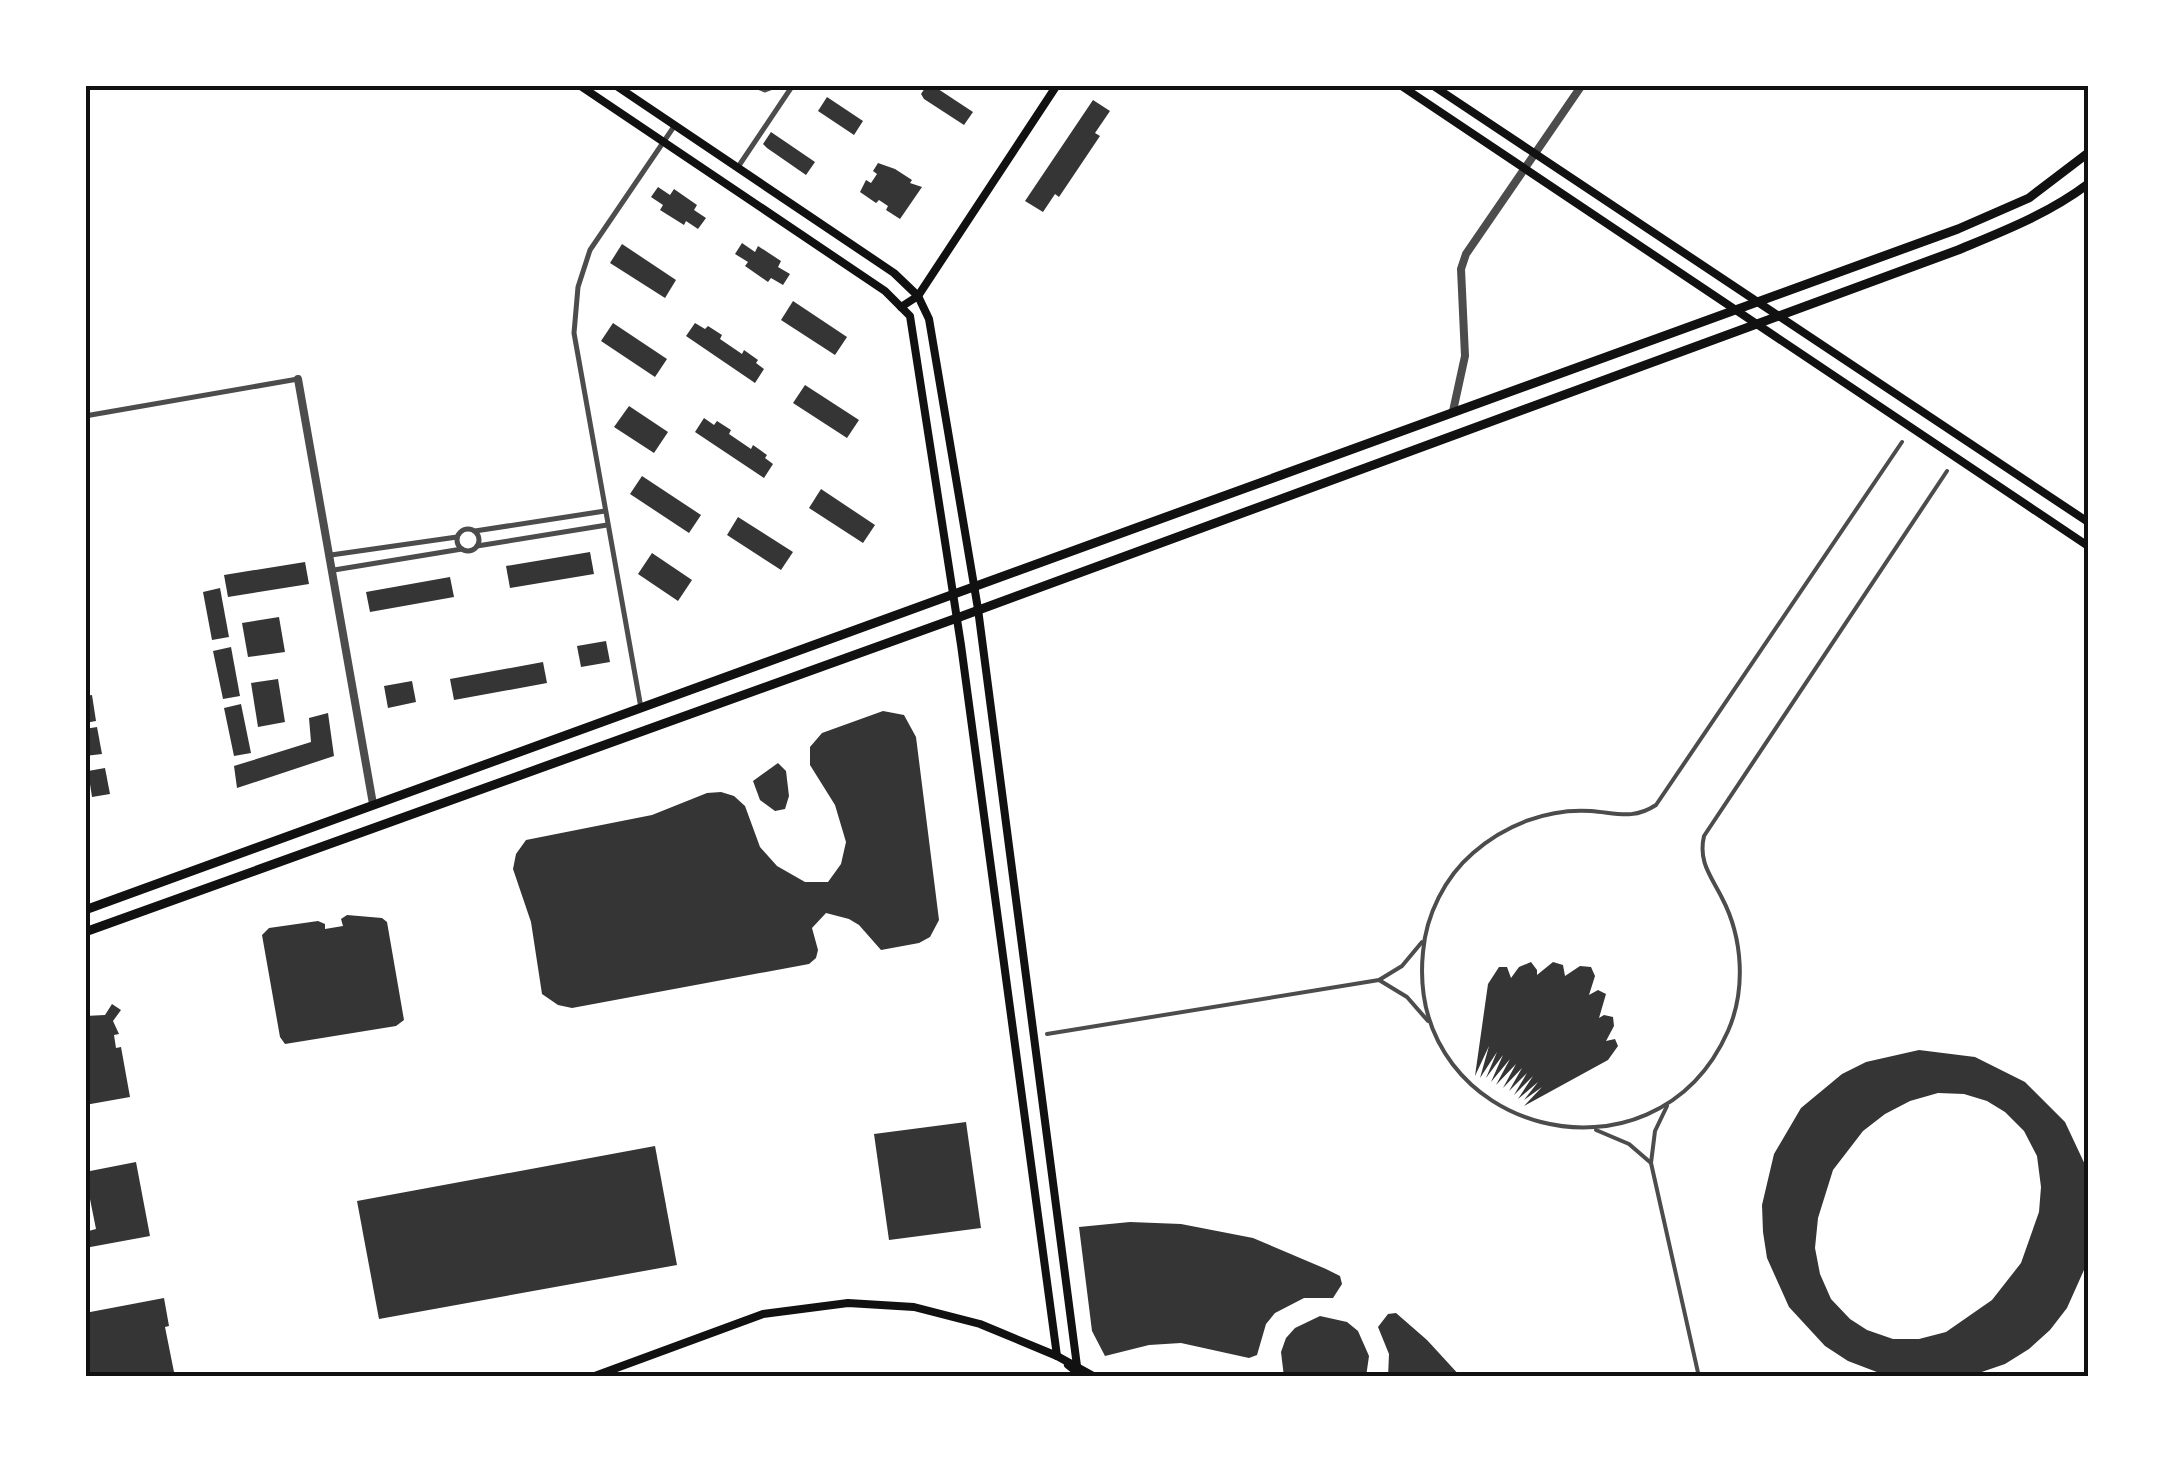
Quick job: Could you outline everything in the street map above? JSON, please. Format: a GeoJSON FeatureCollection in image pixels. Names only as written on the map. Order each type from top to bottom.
{"type":"FeatureCollection","features":[{"type":"Feature","properties":{"kind":"main road"},"geometry":{"type":"LineString","coordinates":[[579,85],[885,291],[910,316],[957,618],[1057,1356],[1084,1377]]}},
{"type":"Feature","properties":{"kind":"main road"},"geometry":{"type":"LineString","coordinates":[[615,85],[894,273],[918,296],[930,318],[978,609],[1077,1366]]}},
{"type":"Feature","properties":{"kind":"main road"},"geometry":{"type":"LineString","coordinates":[[902,307],[918,296],[1057,85]]}},
{"type":"Feature","properties":{"kind":"main road"},"geometry":{"type":"LineString","coordinates":[[1400,85],[2088,546]]}},
{"type":"Feature","properties":{"kind":"main road"},"geometry":{"type":"LineString","coordinates":[[1432,85],[2088,522]]}},
{"type":"Feature","properties":{"kind":"main road"},"geometry":{"type":"LineString","coordinates":[[85,910],[1985,218],[2029,198],[2088,153]]}},
{"type":"Feature","properties":{"kind":"main road"},"geometry":{"type":"LineString","coordinates":[[85,932],[1778,317],[2004,231],[2064,202],[2088,184]]}},
{"type":"Feature","properties":{"kind":"main road"},"geometry":{"type":"LineString","coordinates":[[1017,1043],[1034,1040]]}},
{"type":"Feature","properties":{"kind":"main road"},"geometry":{"type":"LineString","coordinates":[[592,1377],[763,1314],[848,1303],[914,1307],[980,1324],[1057,1356],[1095,1377]]}},
{"type":"Feature","properties":{"kind":"street"},"geometry":{"type":"LineString","coordinates":[[753,85],[765,90],[778,85]]}},
{"type":"Feature","properties":{"kind":"street"},"geometry":{"type":"LineString","coordinates":[[738,168],[793,85]]}},
{"type":"Feature","properties":{"kind":"street"},"geometry":{"type":"LineString","coordinates":[[1453,412],[1465,356],[1461,270],[1466,254],[1582,85]]}},
{"type":"Feature","properties":{"kind":"street"},"geometry":{"type":"LineString","coordinates":[[640,708],[574,333],[578,287],[590,250],[674,125]]}},
{"type":"Feature","properties":{"kind":"street"},"geometry":{"type":"LineString","coordinates":[[85,416],[298,379],[374,804]]}},
{"type":"Feature","properties":{"kind":"street"},"geometry":{"type":"LineString","coordinates":[[1431,1025],[1421,968],[1424,940],[1449,879],[1470,854],[1496,834],[1526,820],[1558,812],[1591,811],[1623,817],[1648,810],[1664,795],[1902,442]]}},
{"type":"Feature","properties":{"kind":"street"},"geometry":{"type":"LineString","coordinates":[[1379,980],[1407,996],[1431,1025],[1457,1069],[1495,1104],[1525,1119],[1558,1128],[1593,1129],[1645,1116],[1694,1082],[1730,1028],[1738,996],[1740,963],[1735,931],[1724,900],[1706,872],[1702,846],[1710,824],[1947,471]]}},
{"type":"Feature","properties":{"kind":"street"},"geometry":{"type":"LineString","coordinates":[[331,555],[458,537],[464,530],[605,511]]}},
{"type":"Feature","properties":{"kind":"street"},"geometry":{"type":"LineString","coordinates":[[334,570],[608,524]]}},
{"type":"Feature","properties":{"kind":"street"},"geometry":{"type":"LineString","coordinates":[[474,531],[478,536],[476,546]]}},
{"type":"Feature","properties":{"kind":"street"},"geometry":{"type":"LineString","coordinates":[[458,537],[462,548]]}},
{"type":"Feature","properties":{"kind":"street"},"geometry":{"type":"LineString","coordinates":[[1047,1034],[1379,980],[1414,956],[1424,940]]}},
{"type":"Feature","properties":{"kind":"street"},"geometry":{"type":"LineString","coordinates":[[1668,1103],[1659,1116],[1651,1164],[1699,1377]]}},
{"type":"Feature","properties":{"kind":"street"},"geometry":{"type":"LineString","coordinates":[[1593,1129],[1628,1144],[1651,1164]]}},
{"type":"Feature","properties":{"kind":"building"},"geometry":{"type":"Polygon","coordinates":[[[927,85],[973,112],[964,125],[924,99],[921,94],[927,85]]]}},
{"type":"Feature","properties":{"kind":"building"},"geometry":{"type":"Polygon","coordinates":[[[827,97],[863,121],[854,135],[818,111],[827,97]]]}},
{"type":"Feature","properties":{"kind":"building"},"geometry":{"type":"Polygon","coordinates":[[[1093,100],[1110,111],[1095,133],[1100,136],[1059,197],[1055,194],[1043,212],[1025,201],[1093,100]]]}},
{"type":"Feature","properties":{"kind":"building"},"geometry":{"type":"Polygon","coordinates":[[[771,132],[815,162],[806,175],[763,144],[771,132]]]}},
{"type":"Feature","properties":{"kind":"building"},"geometry":{"type":"Polygon","coordinates":[[[878,163],[922,187],[900,219],[886,210],[888,206],[860,192],[866,180],[871,183],[877,174],[873,171],[878,163]]]}},
{"type":"Feature","properties":{"kind":"building"},"geometry":{"type":"Polygon","coordinates":[[[658,187],[670,195],[674,189],[697,205],[694,210],[706,218],[698,229],[660,210],[663,205],[651,197],[658,187]]]}},
{"type":"Feature","properties":{"kind":"building"},"geometry":{"type":"Polygon","coordinates":[[[742,243],[755,252],[758,246],[781,261],[778,267],[790,274],[783,285],[771,278],[768,282],[745,266],[748,262],[735,254],[742,243]]]}},
{"type":"Feature","properties":{"kind":"building"},"geometry":{"type":"Polygon","coordinates":[[[622,244],[676,280],[665,298],[610,263],[622,244]]]}},
{"type":"Feature","properties":{"kind":"building"},"geometry":{"type":"Polygon","coordinates":[[[793,301],[847,337],[835,355],[781,320],[793,301]]]}},
{"type":"Feature","properties":{"kind":"building"},"geometry":{"type":"Polygon","coordinates":[[[613,323],[667,359],[655,377],[601,341],[613,323]]]}},
{"type":"Feature","properties":{"kind":"building"},"geometry":{"type":"Polygon","coordinates":[[[695,323],[705,329],[708,326],[742,354],[744,350],[758,360],[756,363],[764,369],[755,383],[686,336],[695,323]]]}},
{"type":"Feature","properties":{"kind":"building"},"geometry":{"type":"Polygon","coordinates":[[[805,385],[859,420],[847,438],[793,403],[805,385]]]}},
{"type":"Feature","properties":{"kind":"building"},"geometry":{"type":"Polygon","coordinates":[[[629,406],[668,432],[654,453],[614,427],[629,406]]]}},
{"type":"Feature","properties":{"kind":"building"},"geometry":{"type":"Polygon","coordinates":[[[704,418],[714,425],[717,421],[751,449],[753,445],[767,455],[765,458],[773,464],[764,478],[695,432],[704,418]]]}},
{"type":"Feature","properties":{"kind":"building"},"geometry":{"type":"Polygon","coordinates":[[[642,476],[701,515],[689,533],[630,494],[642,476]]]}},
{"type":"Feature","properties":{"kind":"building"},"geometry":{"type":"Polygon","coordinates":[[[821,489],[875,525],[863,543],[809,508],[821,489]]]}},
{"type":"Feature","properties":{"kind":"building"},"geometry":{"type":"Polygon","coordinates":[[[738,517],[793,552],[781,570],[727,535],[738,517]]]}},
{"type":"Feature","properties":{"kind":"building"},"geometry":{"type":"Polygon","coordinates":[[[590,552],[594,574],[510,588],[506,566],[590,552]]]}},
{"type":"Feature","properties":{"kind":"building"},"geometry":{"type":"Polygon","coordinates":[[[652,553],[692,580],[678,601],[638,574],[652,553]]]}},
{"type":"Feature","properties":{"kind":"building"},"geometry":{"type":"Polygon","coordinates":[[[305,562],[309,584],[228,597],[224,575],[305,562]]]}},
{"type":"Feature","properties":{"kind":"building"},"geometry":{"type":"Polygon","coordinates":[[[450,577],[454,597],[370,612],[366,592],[450,577]]]}},
{"type":"Feature","properties":{"kind":"building"},"geometry":{"type":"Polygon","coordinates":[[[220,588],[229,637],[212,640],[203,592],[220,588]]]}},
{"type":"Feature","properties":{"kind":"building"},"geometry":{"type":"Polygon","coordinates":[[[279,617],[285,652],[248,657],[242,623],[279,617]]]}},
{"type":"Feature","properties":{"kind":"building"},"geometry":{"type":"Polygon","coordinates":[[[606,641],[610,662],[581,667],[577,646],[606,641]]]}},
{"type":"Feature","properties":{"kind":"building"},"geometry":{"type":"Polygon","coordinates":[[[231,647],[240,696],[223,699],[213,651],[231,647]]]}},
{"type":"Feature","properties":{"kind":"building"},"geometry":{"type":"Polygon","coordinates":[[[543,662],[547,683],[454,700],[450,679],[543,662]]]}},
{"type":"Feature","properties":{"kind":"building"},"geometry":{"type":"Polygon","coordinates":[[[278,679],[285,722],[258,727],[251,683],[278,679]]]}},
{"type":"Feature","properties":{"kind":"building"},"geometry":{"type":"Polygon","coordinates":[[[412,681],[416,702],[388,708],[384,686],[412,681]]]}},
{"type":"Feature","properties":{"kind":"building"},"geometry":{"type":"Polygon","coordinates":[[[92,695],[96,721],[85,723],[85,696],[92,695]]]}},
{"type":"Feature","properties":{"kind":"building"},"geometry":{"type":"Polygon","coordinates":[[[241,704],[251,753],[234,756],[224,708],[241,704]]]}},
{"type":"Feature","properties":{"kind":"building"},"geometry":{"type":"Polygon","coordinates":[[[883,711],[904,715],[916,737],[939,920],[930,937],[881,950],[859,925],[826,913],[812,928],[818,950],[809,964],[572,1008],[558,1005],[542,994],[531,922],[513,869],[516,854],[526,840],[652,815],[707,793],[721,792],[734,796],[745,806],[760,847],[777,866],[805,882],[828,882],[841,864],[846,842],[835,805],[810,765],[810,747],[822,733],[883,711]]]}},
{"type":"Feature","properties":{"kind":"building"},"geometry":{"type":"Polygon","coordinates":[[[328,713],[334,756],[237,788],[234,766],[311,742],[309,718],[328,713]]]}},
{"type":"Feature","properties":{"kind":"building"},"geometry":{"type":"Polygon","coordinates":[[[97,727],[102,754],[85,756],[85,729],[97,727]]]}},
{"type":"Feature","properties":{"kind":"building"},"geometry":{"type":"Polygon","coordinates":[[[778,763],[786,771],[789,796],[785,809],[775,811],[760,800],[753,781],[778,763]]]}},
{"type":"Feature","properties":{"kind":"building"},"geometry":{"type":"Polygon","coordinates":[[[105,768],[110,794],[92,797],[88,771],[105,768]]]}},
{"type":"Feature","properties":{"kind":"building"},"geometry":{"type":"Polygon","coordinates":[[[347,915],[382,918],[387,922],[404,1020],[396,1026],[285,1044],[280,1037],[262,935],[269,928],[318,921],[325,924],[325,929],[343,926],[341,919],[347,915]]]}},
{"type":"Feature","properties":{"kind":"building"},"geometry":{"type":"Polygon","coordinates":[[[1531,962],[1537,975],[1553,962],[1563,965],[1565,976],[1580,966],[1591,967],[1595,976],[1589,995],[1598,990],[1606,994],[1599,1018],[1613,1017],[1614,1026],[1606,1041],[1615,1039],[1618,1046],[1608,1060],[1524,1106],[1542,1087],[1524,1100],[1538,1082],[1518,1099],[1533,1076],[1514,1095],[1527,1073],[1509,1091],[1522,1068],[1503,1088],[1516,1064],[1496,1085],[1510,1059],[1491,1082],[1503,1055],[1486,1078],[1497,1052],[1480,1078],[1489,1046],[1475,1076],[1488,984],[1499,967],[1507,967],[1511,978],[1519,967],[1531,962]]]}},
{"type":"Feature","properties":{"kind":"building"},"geometry":{"type":"Polygon","coordinates":[[[112,1004],[121,1010],[113,1021],[119,1034],[114,1035],[116,1048],[121,1047],[130,1097],[85,1105],[85,1016],[105,1015],[112,1004]]]}},
{"type":"Feature","properties":{"kind":"building"},"geometry":{"type":"Polygon","coordinates":[[[1919,1050],[1975,1057],[2025,1082],[2065,1122],[2088,1171],[2088,1261],[2067,1308],[2050,1330],[2005,1364],[1967,1377],[1890,1377],[1848,1361],[1825,1346],[1789,1307],[1767,1258],[1763,1232],[1762,1205],[1774,1154],[1801,1108],[1842,1074],[1866,1062],[1919,1050]],[[1938,1093],[1885,1114],[1863,1131],[1833,1170],[1818,1218],[1815,1248],[1820,1274],[1831,1299],[1867,1330],[1893,1339],[1919,1339],[1946,1332],[1992,1300],[2021,1263],[2039,1212],[2037,1156],[2024,1131],[2005,1112],[1964,1094],[1938,1093]]]}},
{"type":"Feature","properties":{"kind":"building"},"geometry":{"type":"Polygon","coordinates":[[[966,1122],[981,1228],[889,1240],[874,1134],[966,1122]]]}},
{"type":"Feature","properties":{"kind":"building"},"geometry":{"type":"Polygon","coordinates":[[[655,1146],[677,1265],[379,1319],[357,1201],[655,1146]]]}},
{"type":"Feature","properties":{"kind":"building"},"geometry":{"type":"Polygon","coordinates":[[[136,1162],[150,1236],[85,1248],[85,1232],[96,1229],[85,1189],[85,1172],[136,1162]]]}},
{"type":"Feature","properties":{"kind":"building"},"geometry":{"type":"Polygon","coordinates":[[[1130,1222],[1181,1224],[1253,1238],[1340,1276],[1342,1284],[1333,1298],[1304,1298],[1275,1313],[1266,1324],[1257,1355],[1249,1358],[1181,1343],[1149,1345],[1105,1356],[1092,1331],[1079,1227],[1130,1222]]]}},
{"type":"Feature","properties":{"kind":"building"},"geometry":{"type":"Polygon","coordinates":[[[164,1298],[169,1326],[165,1327],[175,1377],[85,1377],[85,1313],[164,1298]]]}},
{"type":"Feature","properties":{"kind":"building"},"geometry":{"type":"Polygon","coordinates":[[[1396,1313],[1461,1377],[1388,1377],[1389,1354],[1378,1327],[1388,1314],[1396,1313]]]}},
{"type":"Feature","properties":{"kind":"building"},"geometry":{"type":"Polygon","coordinates":[[[1320,1316],[1347,1322],[1358,1331],[1369,1356],[1366,1377],[1284,1377],[1281,1352],[1286,1338],[1295,1328],[1320,1316]]]}}]}
